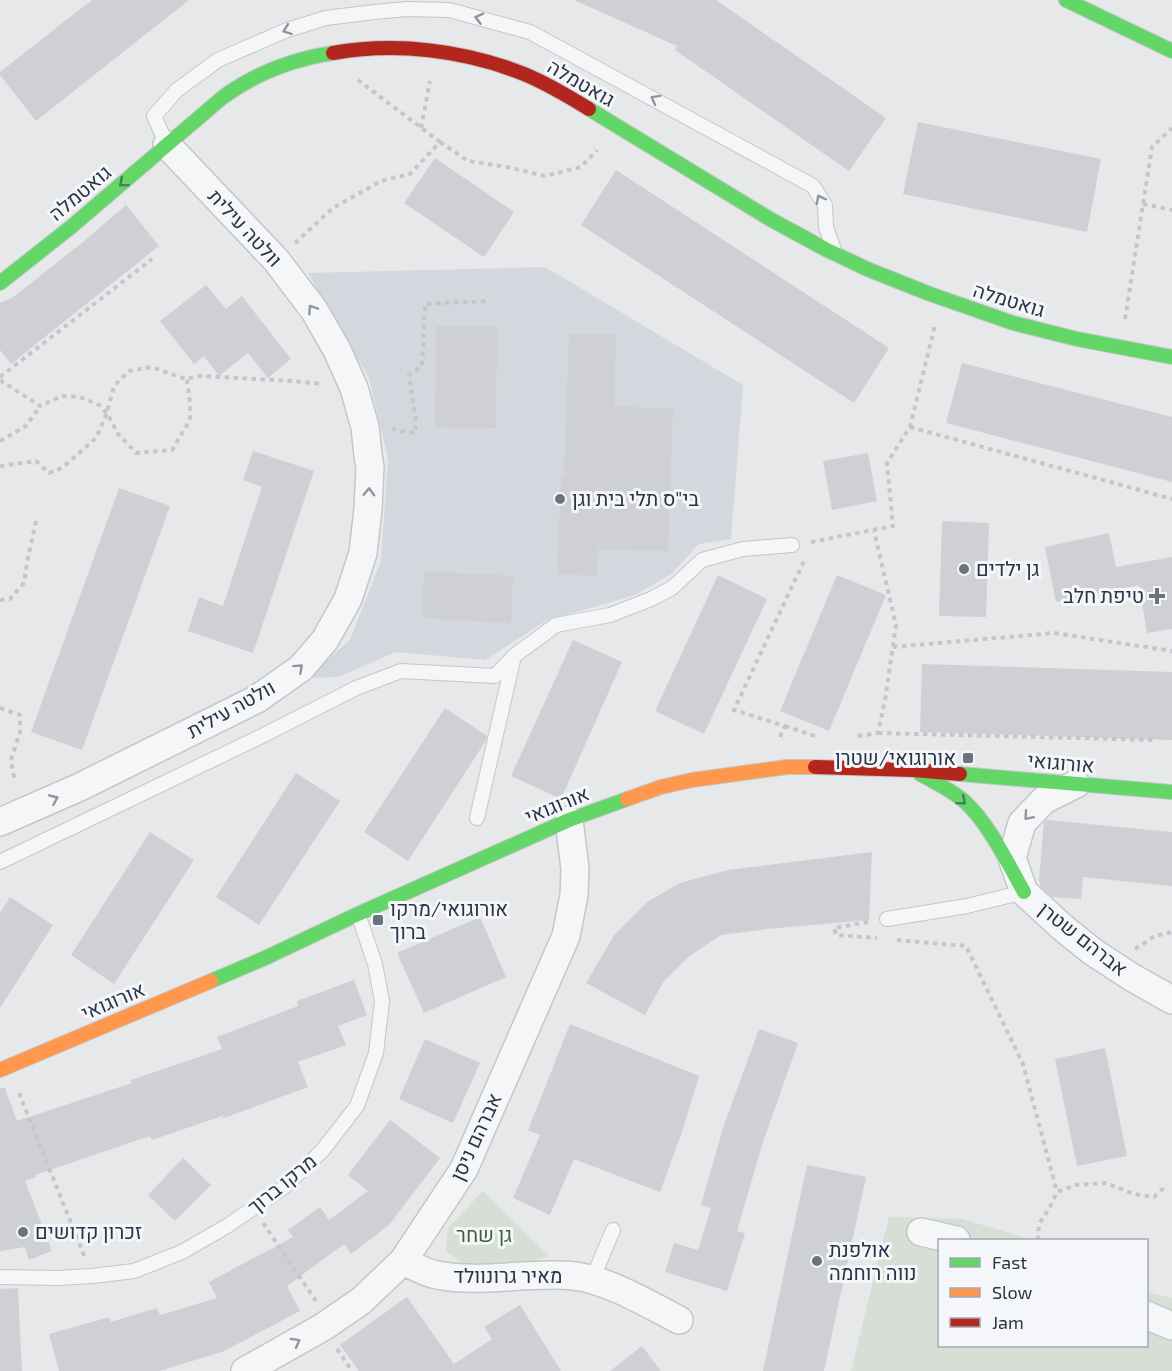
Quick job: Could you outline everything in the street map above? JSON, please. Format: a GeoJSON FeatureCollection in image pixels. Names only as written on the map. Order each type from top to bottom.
{"type":"FeatureCollection","features":[{"type":"Feature","properties":{"kind":"street"},"geometry":{"type":"LineString","coordinates":[[1066,0],[1172,51]]}},
{"type":"Feature","properties":{"kind":"street","name":"גואטמלה"},"geometry":{"type":"LineString","coordinates":[[0,283],[71,227],[223,97],[248,80],[283,64],[322,54],[356,49],[408,49],[490,61],[526,75],[565,95],[763,215],[835,254],[880,274],[1019,325],[1172,357]]}},
{"type":"Feature","properties":{"kind":"street","name":"וולטה עילית"},"geometry":{"type":"LineString","coordinates":[[0,822],[80,787],[257,699],[301,668],[325,640],[348,599],[363,553],[370,467],[365,427],[354,388],[337,350],[314,310],[276,260],[167,145]]}},
{"type":"Feature","properties":{"kind":"street","name":"אורוגואי"},"geometry":{"type":"LineString","coordinates":[[4,1068],[264,958],[569,820],[661,787],[768,769],[842,767],[913,770],[1172,792]]}},
{"type":"Feature","properties":{"kind":"street"},"geometry":{"type":"LineString","coordinates":[[913,770],[965,802],[997,844],[1024,892]]}},
{"type":"Feature","properties":{"kind":"street","name":"אברהם שטרן"},"geometry":{"type":"LineString","coordinates":[[1076,784],[1044,800],[1022,823],[1012,858],[1024,892],[1093,952],[1172,1000]]}},
{"type":"Feature","properties":{"kind":"street","name":"אברהם ניסן"},"geometry":{"type":"LineString","coordinates":[[245,1371],[322,1328],[361,1301],[403,1261],[464,1169],[566,936],[574,895],[569,820]]}},
{"type":"Feature","properties":{"kind":"street"},"geometry":{"type":"LineString","coordinates":[[921,1232],[952,1239]]}},
{"type":"Feature","properties":{"kind":"street","name":"מאיר גרונוולד"},"geometry":{"type":"LineString","coordinates":[[403,1261],[435,1275],[453,1277],[537,1274],[576,1276],[609,1285],[680,1320]]}},
{"type":"Feature","properties":{"kind":"street"},"geometry":{"type":"LineString","coordinates":[[1148,1316],[1172,1326]]}},
{"type":"Feature","properties":{"kind":"lane"},"geometry":{"type":"LineString","coordinates":[[167,145],[154,116],[177,90],[218,60],[287,30],[326,18],[407,9],[449,10],[530,32],[813,186],[825,205],[826,227],[835,254]]}},
{"type":"Feature","properties":{"kind":"lane"},"geometry":{"type":"LineString","coordinates":[[0,862],[264,735],[356,688],[401,671],[495,676],[514,656],[556,625],[610,615],[651,599],[672,588],[702,560],[743,549],[792,545]]}},
{"type":"Feature","properties":{"kind":"lane"},"geometry":{"type":"LineString","coordinates":[[477,818],[514,656]]}},
{"type":"Feature","properties":{"kind":"lane"},"geometry":{"type":"LineString","coordinates":[[887,919],[967,906],[1024,892]]}},
{"type":"Feature","properties":{"kind":"lane","name":"מרקו ברוך"},"geometry":{"type":"LineString","coordinates":[[0,1277],[58,1278],[134,1271],[182,1252],[227,1226],[282,1188],[322,1152],[357,1106],[376,1053],[382,1001],[375,964],[358,914]]}},
{"type":"Feature","properties":{"kind":"lane"},"geometry":{"type":"LineString","coordinates":[[592,1280],[613,1230]]}},
{"type":"Feature","properties":{"kind":"path"},"geometry":{"type":"LineString","coordinates":[[421,128],[436,52]]}},
{"type":"Feature","properties":{"kind":"path"},"geometry":{"type":"LineString","coordinates":[[322,54],[468,161],[545,176],[581,167],[619,128]]}},
{"type":"Feature","properties":{"kind":"path"},"geometry":{"type":"LineString","coordinates":[[1121,347],[1152,147],[1172,128]]}},
{"type":"Feature","properties":{"kind":"path"},"geometry":{"type":"LineString","coordinates":[[276,260],[333,208],[381,181],[410,174],[440,142]]}},
{"type":"Feature","properties":{"kind":"path"},"geometry":{"type":"LineString","coordinates":[[1143,204],[1172,210]]}},
{"type":"Feature","properties":{"kind":"path"},"geometry":{"type":"LineString","coordinates":[[40,406],[0,379],[152,259]]}},
{"type":"Feature","properties":{"kind":"path"},"geometry":{"type":"LineString","coordinates":[[792,545],[893,526],[887,463],[910,427],[942,298]]}},
{"type":"Feature","properties":{"kind":"path"},"geometry":{"type":"LineString","coordinates":[[400,431],[415,433],[416,421],[409,375],[423,366],[425,304],[488,301]]}},
{"type":"Feature","properties":{"kind":"path"},"geometry":{"type":"LineString","coordinates":[[0,466],[36,461],[50,473],[62,468],[96,438],[107,412],[114,386],[129,371],[151,367],[186,379],[200,376],[292,381],[354,388]]}},
{"type":"Feature","properties":{"kind":"path"},"geometry":{"type":"LineString","coordinates":[[0,441],[26,426],[40,406],[62,396],[80,397],[99,405],[107,412],[118,434],[136,453],[172,450],[190,420],[186,379]]}},
{"type":"Feature","properties":{"kind":"path"},"geometry":{"type":"LineString","coordinates":[[910,427],[1172,498]]}},
{"type":"Feature","properties":{"kind":"path"},"geometry":{"type":"LineString","coordinates":[[0,600],[10,598],[24,583],[37,517]]}},
{"type":"Feature","properties":{"kind":"path"},"geometry":{"type":"LineString","coordinates":[[874,531],[896,624],[878,733]]}},
{"type":"Feature","properties":{"kind":"path"},"geometry":{"type":"LineString","coordinates":[[813,542],[734,710],[817,736]]}},
{"type":"Feature","properties":{"kind":"path"},"geometry":{"type":"LineString","coordinates":[[893,647],[1054,633],[1172,651]]}},
{"type":"Feature","properties":{"kind":"path"},"geometry":{"type":"LineString","coordinates":[[0,708],[20,715],[20,732],[11,760],[15,782]]}},
{"type":"Feature","properties":{"kind":"path"},"geometry":{"type":"LineString","coordinates":[[768,769],[784,726]]}},
{"type":"Feature","properties":{"kind":"path"},"geometry":{"type":"LineString","coordinates":[[848,737],[878,733],[1156,740]]}},
{"type":"Feature","properties":{"kind":"path"},"geometry":{"type":"LineString","coordinates":[[883,939],[836,935],[834,928],[887,919]]}},
{"type":"Feature","properties":{"kind":"path"},"geometry":{"type":"LineString","coordinates":[[1112,965],[1155,936],[1172,932]]}},
{"type":"Feature","properties":{"kind":"path"},"geometry":{"type":"LineString","coordinates":[[895,940],[966,945],[1023,1064],[1057,1192],[1039,1224],[1038,1239]]}},
{"type":"Feature","properties":{"kind":"path"},"geometry":{"type":"LineString","coordinates":[[4,1068],[92,1276]]}},
{"type":"Feature","properties":{"kind":"path"},"geometry":{"type":"LineString","coordinates":[[1057,1192],[1076,1185],[1106,1183],[1134,1194],[1154,1197],[1167,1185]]}},
{"type":"Feature","properties":{"kind":"path"},"geometry":{"type":"LineString","coordinates":[[253,1209],[330,1322]]}},
{"type":"Feature","properties":{"kind":"shaded area","name":"בי\"ס תלי בית וגן"},"geometry":{"type":"Polygon","coordinates":[[[545,267],[743,385],[731,539],[699,544],[671,574],[635,595],[546,621],[485,660],[396,652],[338,677],[307,678],[350,640],[381,561],[388,459],[369,378],[308,273],[545,267]]]}},
{"type":"Feature","properties":{"kind":"green space","name":"גן שחר"},"geometry":{"type":"Polygon","coordinates":[[[483,1191],[549,1256],[521,1265],[468,1267],[446,1251],[448,1228],[483,1191]]]}},
{"type":"Feature","properties":{"kind":"green space"},"geometry":{"type":"Polygon","coordinates":[[[889,1217],[963,1219],[1029,1239],[938,1239],[938,1347],[1148,1347],[1148,1292],[1172,1298],[1172,1371],[851,1371],[889,1217]]]}},
{"type":"Feature","properties":{"kind":"building"},"geometry":{"type":"Polygon","coordinates":[[[92,0],[189,0],[36,121],[0,72],[92,0]]]}},
{"type":"Feature","properties":{"kind":"building"},"geometry":{"type":"Polygon","coordinates":[[[574,0],[716,0],[886,118],[849,171],[675,50],[677,46],[574,0]]]}},
{"type":"Feature","properties":{"kind":"building"},"geometry":{"type":"Polygon","coordinates":[[[918,122],[1101,159],[1087,232],[903,194],[918,122]]]}},
{"type":"Feature","properties":{"kind":"building"},"geometry":{"type":"Polygon","coordinates":[[[435,158],[514,212],[484,257],[404,203],[435,158]]]}},
{"type":"Feature","properties":{"kind":"building"},"geometry":{"type":"Polygon","coordinates":[[[616,170],[889,348],[854,403],[581,225],[616,170]]]}},
{"type":"Feature","properties":{"kind":"building"},"geometry":{"type":"Polygon","coordinates":[[[126,205],[159,246],[11,364],[0,350],[0,303],[12,298],[126,205]]]}},
{"type":"Feature","properties":{"kind":"building"},"geometry":{"type":"Polygon","coordinates":[[[206,285],[226,309],[242,296],[291,359],[268,378],[248,353],[219,376],[204,356],[194,364],[160,321],[206,285]]]}},
{"type":"Feature","properties":{"kind":"building"},"geometry":{"type":"Polygon","coordinates":[[[436,326],[497,327],[496,428],[435,427],[436,326]]]}},
{"type":"Feature","properties":{"kind":"building"},"geometry":{"type":"Polygon","coordinates":[[[569,333],[616,335],[614,406],[673,409],[668,551],[598,549],[597,576],[557,574],[561,477],[564,477],[569,333]]]}},
{"type":"Feature","properties":{"kind":"building"},"geometry":{"type":"Polygon","coordinates":[[[962,363],[1172,417],[1172,482],[946,423],[962,363]]]}},
{"type":"Feature","properties":{"kind":"building"},"geometry":{"type":"Polygon","coordinates":[[[253,451],[314,471],[253,653],[188,631],[199,597],[223,606],[262,487],[243,480],[253,451]]]}},
{"type":"Feature","properties":{"kind":"building"},"geometry":{"type":"Polygon","coordinates":[[[868,453],[877,501],[832,510],[823,461],[868,453]]]}},
{"type":"Feature","properties":{"kind":"building"},"geometry":{"type":"Polygon","coordinates":[[[119,488],[170,506],[82,750],[31,732],[119,488]]]}},
{"type":"Feature","properties":{"kind":"building","name":"גן ילדים"},"geometry":{"type":"Polygon","coordinates":[[[942,521],[989,523],[986,617],[939,616],[942,521]]]}},
{"type":"Feature","properties":{"kind":"building"},"geometry":{"type":"Polygon","coordinates":[[[1109,533],[1116,567],[1172,557],[1172,629],[1147,633],[1139,585],[1056,602],[1045,547],[1109,533]]]}},
{"type":"Feature","properties":{"kind":"building"},"geometry":{"type":"Polygon","coordinates":[[[424,571],[513,576],[511,623],[422,618],[424,571]]]}},
{"type":"Feature","properties":{"kind":"building"},"geometry":{"type":"Polygon","coordinates":[[[718,575],[767,599],[704,734],[655,711],[718,575]]]}},
{"type":"Feature","properties":{"kind":"building"},"geometry":{"type":"Polygon","coordinates":[[[837,575],[886,595],[829,731],[780,711],[837,575]]]}},
{"type":"Feature","properties":{"kind":"building"},"geometry":{"type":"Polygon","coordinates":[[[573,640],[622,662],[561,799],[511,776],[573,640]]]}},
{"type":"Feature","properties":{"kind":"building"},"geometry":{"type":"Polygon","coordinates":[[[922,664],[1172,672],[1172,740],[920,732],[922,664]]]}},
{"type":"Feature","properties":{"kind":"building"},"geometry":{"type":"Polygon","coordinates":[[[445,708],[487,736],[408,861],[364,832],[445,708]]]}},
{"type":"Feature","properties":{"kind":"building"},"geometry":{"type":"Polygon","coordinates":[[[296,773],[340,801],[259,925],[216,897],[296,773]]]}},
{"type":"Feature","properties":{"kind":"building"},"geometry":{"type":"Polygon","coordinates":[[[1047,820],[1172,832],[1172,886],[1083,877],[1081,899],[1052,897],[1041,887],[1039,880],[1044,822],[1047,820]]]}},
{"type":"Feature","properties":{"kind":"building"},"geometry":{"type":"Polygon","coordinates":[[[150,832],[194,860],[114,984],[71,955],[150,832]]]}},
{"type":"Feature","properties":{"kind":"building"},"geometry":{"type":"Polygon","coordinates":[[[872,852],[869,920],[721,935],[688,957],[664,981],[645,1015],[586,983],[615,934],[647,902],[680,883],[728,870],[872,852]]]}},
{"type":"Feature","properties":{"kind":"building"},"geometry":{"type":"Polygon","coordinates":[[[10,897],[53,925],[0,1008],[0,913],[10,897]]]}},
{"type":"Feature","properties":{"kind":"building"},"geometry":{"type":"Polygon","coordinates":[[[480,917],[506,977],[424,1013],[397,953],[480,917]]]}},
{"type":"Feature","properties":{"kind":"building"},"geometry":{"type":"Polygon","coordinates":[[[354,980],[367,1015],[338,1026],[346,1045],[298,1062],[308,1087],[221,1119],[225,1115],[152,1140],[150,1136],[35,1175],[36,1177],[25,1181],[52,1251],[29,1260],[25,1247],[0,1251],[0,1088],[5,1088],[17,1121],[132,1083],[131,1080],[222,1049],[217,1037],[298,1006],[297,1001],[354,980]]]}},
{"type":"Feature","properties":{"kind":"building"},"geometry":{"type":"Polygon","coordinates":[[[570,1024],[699,1076],[660,1192],[574,1159],[550,1215],[513,1198],[540,1135],[528,1130],[570,1024]]]}},
{"type":"Feature","properties":{"kind":"building"},"geometry":{"type":"Polygon","coordinates":[[[759,1029],[798,1043],[762,1145],[737,1231],[745,1233],[727,1291],[665,1272],[674,1243],[698,1250],[711,1208],[701,1205],[723,1128],[759,1029]]]}},
{"type":"Feature","properties":{"kind":"building"},"geometry":{"type":"Polygon","coordinates":[[[425,1039],[480,1063],[453,1123],[399,1099],[425,1039]]]}},
{"type":"Feature","properties":{"kind":"building"},"geometry":{"type":"Polygon","coordinates":[[[1105,1048],[1127,1156],[1077,1166],[1055,1059],[1105,1048]]]}},
{"type":"Feature","properties":{"kind":"building"},"geometry":{"type":"Polygon","coordinates":[[[390,1120],[440,1158],[389,1225],[351,1254],[344,1244],[287,1286],[300,1311],[222,1352],[159,1371],[59,1371],[49,1334],[110,1317],[111,1322],[157,1308],[160,1315],[217,1298],[209,1282],[293,1237],[288,1230],[320,1207],[329,1220],[368,1191],[348,1175],[390,1120]]]}},
{"type":"Feature","properties":{"kind":"building"},"geometry":{"type":"Polygon","coordinates":[[[183,1158],[211,1185],[175,1221],[148,1195],[183,1158]]]}},
{"type":"Feature","properties":{"kind":"building","name":"אולפנת נווה רוחמה"},"geometry":{"type":"Polygon","coordinates":[[[807,1165],[866,1177],[824,1371],[763,1371],[807,1165]]]}},
{"type":"Feature","properties":{"kind":"building"},"geometry":{"type":"Polygon","coordinates":[[[18,1288],[22,1371],[0,1371],[0,1289],[18,1288]]]}},
{"type":"Feature","properties":{"kind":"building"},"geometry":{"type":"Polygon","coordinates":[[[407,1297],[454,1364],[492,1339],[484,1327],[520,1305],[561,1371],[359,1371],[340,1345],[407,1297]]]}},
{"type":"Feature","properties":{"kind":"building"},"geometry":{"type":"Polygon","coordinates":[[[642,1346],[661,1371],[610,1371],[642,1346]]]}},
{"type":"Feature","properties":{"kind":"traffic: fast"},"geometry":{"type":"LineString","coordinates":[[1066,0],[1172,51]]}},
{"type":"Feature","properties":{"kind":"traffic: fast"},"geometry":{"type":"LineString","coordinates":[[0,283],[71,227],[236,88],[275,68],[333,53]]}},
{"type":"Feature","properties":{"kind":"traffic: fast"},"geometry":{"type":"LineString","coordinates":[[589,109],[770,219],[867,269],[1013,323],[1077,339],[1172,357]]}},
{"type":"Feature","properties":{"kind":"traffic: fast"},"geometry":{"type":"LineString","coordinates":[[920,774],[954,793],[973,810],[997,844],[1024,892]]}},
{"type":"Feature","properties":{"kind":"traffic: fast"},"geometry":{"type":"LineString","coordinates":[[960,774],[1172,792]]}},
{"type":"Feature","properties":{"kind":"traffic: fast"},"geometry":{"type":"LineString","coordinates":[[211,981],[569,820],[627,799]]}},
{"type":"Feature","properties":{"kind":"traffic: slow"},"geometry":{"type":"LineString","coordinates":[[627,799],[661,787],[692,780],[787,767],[815,767]]}},
{"type":"Feature","properties":{"kind":"traffic: slow"},"geometry":{"type":"LineString","coordinates":[[0,1070],[211,981]]}},
{"type":"Feature","properties":{"kind":"traffic: jam"},"geometry":{"type":"LineString","coordinates":[[333,53],[405,48],[478,59],[532,78],[589,109]]}},
{"type":"Feature","properties":{"kind":"traffic: jam"},"geometry":{"type":"LineString","coordinates":[[815,767],[960,774]]}},
{"type":"Feature","properties":{"kind":"place","name":"בי\"ס תלי בית וגן"},"geometry":{"type":"Point","coordinates":[560,499]}},
{"type":"Feature","properties":{"kind":"place","name":"גן ילדים"},"geometry":{"type":"Point","coordinates":[964,569]}},
{"type":"Feature","properties":{"kind":"place","name":"טיפת חלב"},"geometry":{"type":"Point","coordinates":[1157,596]}},
{"type":"Feature","properties":{"kind":"place","name":"אורוגואי/שטרן"},"geometry":{"type":"Point","coordinates":[968,758]}},
{"type":"Feature","properties":{"kind":"place","name":"אורוגואי/מרקו ברוך"},"geometry":{"type":"Point","coordinates":[378,920]}},
{"type":"Feature","properties":{"kind":"place","name":"זכרון קדושים"},"geometry":{"type":"Point","coordinates":[23,1232]}},
{"type":"Feature","properties":{"kind":"place","name":"אולפנת נווה רוחמה"},"geometry":{"type":"Point","coordinates":[817,1261]}}]}
